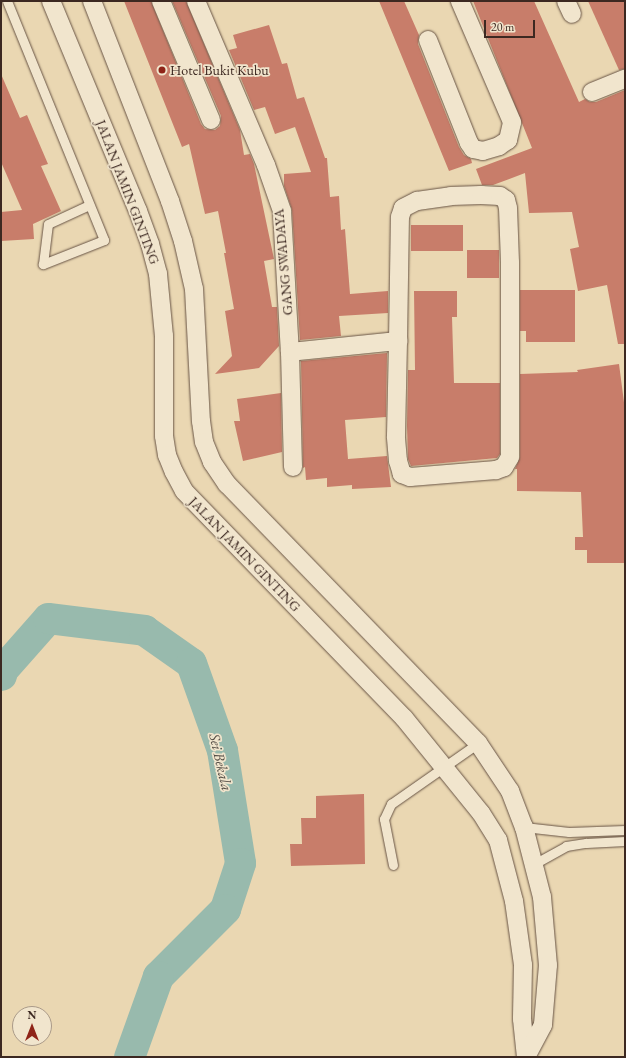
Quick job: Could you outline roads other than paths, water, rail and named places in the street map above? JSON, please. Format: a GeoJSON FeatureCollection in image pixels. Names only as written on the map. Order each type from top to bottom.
{"type":"FeatureCollection","features":[{"type":"Feature","properties":{"kind":"street","name":"JALAN JAMIN GINTING"},"geometry":{"type":"LineString","coordinates":[[51,1],[138,211],[150,244],[158,274],[164,336],[164,436],[167,455],[174,472],[184,492],[404,718],[481,813],[498,840],[514,901],[523,965],[522,1019],[526,1056]]}},
{"type":"Feature","properties":{"kind":"street","name":"JALAN JAMIN GINTING"},"geometry":{"type":"LineString","coordinates":[[92,1],[170,201],[183,241],[194,289],[201,421],[204,442],[212,462],[227,484],[478,743],[510,791],[524,827],[542,897],[548,965],[543,1025],[526,1056]]}},
{"type":"Feature","properties":{"kind":"street"},"geometry":{"type":"LineString","coordinates":[[161,1],[211,120]]}},
{"type":"Feature","properties":{"kind":"street","name":"GANG SWADAYA"},"geometry":{"type":"LineString","coordinates":[[196,1],[266,165],[282,211],[290,352],[293,467]]}},
{"type":"Feature","properties":{"kind":"street"},"geometry":{"type":"LineString","coordinates":[[428,40],[469,143],[473,149],[483,150],[499,146],[508,140],[512,122],[460,1]]}},
{"type":"Feature","properties":{"kind":"street"},"geometry":{"type":"LineString","coordinates":[[592,92],[625,79]]}},
{"type":"Feature","properties":{"kind":"street"},"geometry":{"type":"LineString","coordinates":[[451,196],[500,196],[506,200],[508,208],[510,263],[510,457],[504,466],[496,470],[410,477],[402,474],[398,461],[396,436],[398,341],[400,217],[403,208],[417,201],[451,196]]}},
{"type":"Feature","properties":{"kind":"street"},"geometry":{"type":"LineString","coordinates":[[290,352],[398,341]]}},
{"type":"Feature","properties":{"kind":"lane"},"geometry":{"type":"LineString","coordinates":[[7,1],[104,240],[43,264],[48,224],[89,205]]}},
{"type":"Feature","properties":{"kind":"lane"},"geometry":{"type":"LineString","coordinates":[[393,865],[384,819],[391,804],[478,743]]}},
{"type":"Feature","properties":{"kind":"lane"},"geometry":{"type":"LineString","coordinates":[[524,827],[570,832],[625,830]]}},
{"type":"Feature","properties":{"kind":"lane"},"geometry":{"type":"LineString","coordinates":[[534,864],[566,846],[586,843],[625,841]]}},
{"type":"Feature","properties":{"kind":"waterway","name":"Sei Bekala"},"geometry":{"type":"LineString","coordinates":[[1,675],[2,670],[48,618],[144,630],[191,663],[222,750],[240,863],[225,909],[158,976],[129,1057]]}},
{"type":"Feature","properties":{"kind":"place","name":"Hotel Bukit Kubu"},"geometry":{"type":"Point","coordinates":[162,70]}}]}
